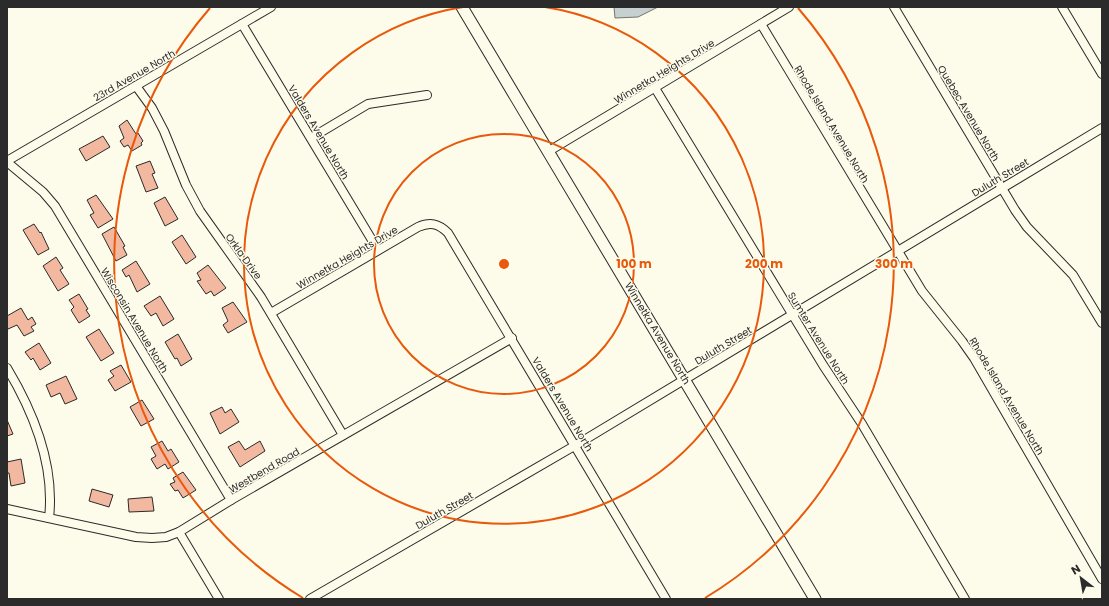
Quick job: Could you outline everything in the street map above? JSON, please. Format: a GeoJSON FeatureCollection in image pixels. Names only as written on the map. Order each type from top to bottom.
{"type":"FeatureCollection","features":[{"type":"Feature","properties":{"kind":"main road","name":"Winnetka Avenue North"},"geometry":{"type":"LineString","coordinates":[[462,7],[815,599]]}},
{"type":"Feature","properties":{"kind":"street","name":"23rd Avenue North"},"geometry":{"type":"LineString","coordinates":[[7,162],[271,7]]}},
{"type":"Feature","properties":{"kind":"street","name":"Winnetka Heights Drive"},"geometry":{"type":"LineString","coordinates":[[549,152],[789,7]]}},
{"type":"Feature","properties":{"kind":"street","name":"Quebec Avenue North"},"geometry":{"type":"LineString","coordinates":[[894,7],[1027,227],[1073,275],[1102,323]]}},
{"type":"Feature","properties":{"kind":"street"},"geometry":{"type":"LineString","coordinates":[[1062,7],[1102,74]]}},
{"type":"Feature","properties":{"kind":"street","name":"Valders Avenue North"},"geometry":{"type":"LineString","coordinates":[[242,24],[378,250]]}},
{"type":"Feature","properties":{"kind":"street","name":"Rhode Island Avenue North"},"geometry":{"type":"LineString","coordinates":[[761,24],[922,291],[974,358],[1102,579]]}},
{"type":"Feature","properties":{"kind":"street","name":"Orkla Drive"},"geometry":{"type":"LineString","coordinates":[[136,86],[155,113],[186,185],[200,211],[241,267],[271,313],[343,435]]}},
{"type":"Feature","properties":{"kind":"street","name":"Sumter Avenue North"},"geometry":{"type":"LineString","coordinates":[[655,88],[792,315],[823,365],[859,418],[965,599]]}},
{"type":"Feature","properties":{"kind":"street"},"geometry":{"type":"LineString","coordinates":[[311,138],[368,104],[427,95]]}},
{"type":"Feature","properties":{"kind":"street","name":"Duluth Street"},"geometry":{"type":"LineString","coordinates":[[310,599],[576,445],[1102,128]]}},
{"type":"Feature","properties":{"kind":"street","name":"Wisconsin Avenue North"},"geometry":{"type":"LineString","coordinates":[[7,162],[43,192],[55,206],[231,500]]}},
{"type":"Feature","properties":{"kind":"street","name":"Winnetka Heights Drive"},"geometry":{"type":"LineString","coordinates":[[271,313],[418,227],[426,224],[436,224]]}},
{"type":"Feature","properties":{"kind":"street","name":"Valders Avenue North"},"geometry":{"type":"LineString","coordinates":[[436,224],[448,233],[576,445],[666,599]]}},
{"type":"Feature","properties":{"kind":"street","name":"Westbend Road"},"geometry":{"type":"LineString","coordinates":[[7,509],[136,537],[166,537],[179,532],[231,500],[512,338]]}},
{"type":"Feature","properties":{"kind":"street"},"geometry":{"type":"LineString","coordinates":[[8,371],[33,417],[45,456],[50,482],[50,518]]}},
{"type":"Feature","properties":{"kind":"street"},"geometry":{"type":"LineString","coordinates":[[179,532],[219,599]]}},
{"type":"Feature","properties":{"kind":"shaded area"},"geometry":{"type":"Polygon","coordinates":[[[614,7],[658,7],[638,17],[615,18],[614,7]]]}},
{"type":"Feature","properties":{"kind":"building"},"geometry":{"type":"Polygon","coordinates":[[[127,120],[136,134],[138,133],[143,141],[141,143],[142,145],[132,151],[128,145],[124,147],[120,141],[124,138],[119,126],[127,120]]]}},
{"type":"Feature","properties":{"kind":"building"},"geometry":{"type":"Polygon","coordinates":[[[103,136],[110,147],[86,161],[79,149],[103,136]]]}},
{"type":"Feature","properties":{"kind":"building"},"geometry":{"type":"Polygon","coordinates":[[[150,161],[155,173],[152,174],[158,188],[146,192],[136,166],[150,161]]]}},
{"type":"Feature","properties":{"kind":"building"},"geometry":{"type":"Polygon","coordinates":[[[96,195],[113,219],[98,228],[90,215],[94,213],[87,200],[96,195]]]}},
{"type":"Feature","properties":{"kind":"building"},"geometry":{"type":"Polygon","coordinates":[[[165,197],[178,219],[165,226],[154,203],[165,197]]]}},
{"type":"Feature","properties":{"kind":"building"},"geometry":{"type":"Polygon","coordinates":[[[34,224],[40,233],[41,232],[49,249],[38,255],[23,230],[34,224]]]}},
{"type":"Feature","properties":{"kind":"building"},"geometry":{"type":"Polygon","coordinates":[[[114,227],[125,246],[123,247],[127,255],[116,261],[102,234],[114,227]]]}},
{"type":"Feature","properties":{"kind":"building"},"geometry":{"type":"Polygon","coordinates":[[[182,235],[196,257],[186,264],[172,242],[182,235]]]}},
{"type":"Feature","properties":{"kind":"building"},"geometry":{"type":"Polygon","coordinates":[[[56,257],[63,268],[60,270],[69,284],[58,291],[43,266],[56,257]]]}},
{"type":"Feature","properties":{"kind":"building"},"geometry":{"type":"Polygon","coordinates":[[[136,261],[150,284],[137,292],[129,275],[126,277],[122,270],[136,261]]]}},
{"type":"Feature","properties":{"kind":"building"},"geometry":{"type":"Polygon","coordinates":[[[208,265],[226,288],[214,296],[211,291],[206,294],[197,281],[201,280],[197,273],[208,265]]]}},
{"type":"Feature","properties":{"kind":"building"},"geometry":{"type":"Polygon","coordinates":[[[79,294],[88,309],[86,310],[90,316],[79,323],[71,310],[74,307],[69,300],[79,294]]]}},
{"type":"Feature","properties":{"kind":"building"},"geometry":{"type":"Polygon","coordinates":[[[160,296],[174,319],[163,326],[156,313],[151,316],[144,306],[160,296]]]}},
{"type":"Feature","properties":{"kind":"building"},"geometry":{"type":"Polygon","coordinates":[[[233,302],[247,322],[228,333],[223,325],[228,321],[222,308],[233,302]]]}},
{"type":"Feature","properties":{"kind":"building"},"geometry":{"type":"Polygon","coordinates":[[[21,308],[28,320],[32,317],[36,324],[31,327],[34,331],[24,336],[17,325],[8,329],[7,327],[7,316],[21,308]]]}},
{"type":"Feature","properties":{"kind":"building"},"geometry":{"type":"Polygon","coordinates":[[[99,329],[114,353],[101,361],[86,337],[99,329]]]}},
{"type":"Feature","properties":{"kind":"building"},"geometry":{"type":"Polygon","coordinates":[[[178,334],[192,359],[181,366],[165,342],[178,334]]]}},
{"type":"Feature","properties":{"kind":"building"},"geometry":{"type":"Polygon","coordinates":[[[39,343],[51,363],[40,370],[33,358],[31,360],[25,352],[39,343]]]}},
{"type":"Feature","properties":{"kind":"building"},"geometry":{"type":"Polygon","coordinates":[[[121,365],[131,382],[115,391],[108,380],[114,376],[110,371],[121,365]]]}},
{"type":"Feature","properties":{"kind":"building"},"geometry":{"type":"Polygon","coordinates":[[[66,376],[77,399],[65,404],[60,393],[51,397],[46,385],[66,376]]]}},
{"type":"Feature","properties":{"kind":"building"},"geometry":{"type":"Polygon","coordinates":[[[142,400],[154,419],[141,426],[130,407],[142,400]]]}},
{"type":"Feature","properties":{"kind":"building"},"geometry":{"type":"Polygon","coordinates":[[[222,407],[225,413],[231,409],[239,422],[220,434],[210,413],[222,407]]]}},
{"type":"Feature","properties":{"kind":"building"},"geometry":{"type":"Polygon","coordinates":[[[7,420],[13,434],[7,436],[7,420]]]}},
{"type":"Feature","properties":{"kind":"building"},"geometry":{"type":"Polygon","coordinates":[[[162,441],[168,451],[171,449],[179,462],[168,469],[165,464],[157,469],[151,459],[156,456],[151,447],[162,441]]]}},
{"type":"Feature","properties":{"kind":"building"},"geometry":{"type":"Polygon","coordinates":[[[239,441],[245,450],[260,441],[265,451],[240,467],[228,447],[239,441]]]}},
{"type":"Feature","properties":{"kind":"building"},"geometry":{"type":"Polygon","coordinates":[[[21,459],[25,483],[11,486],[9,473],[7,473],[7,462],[21,459]]]}},
{"type":"Feature","properties":{"kind":"building"},"geometry":{"type":"Polygon","coordinates":[[[183,472],[196,490],[183,498],[178,490],[175,491],[170,484],[175,482],[173,478],[183,472]]]}},
{"type":"Feature","properties":{"kind":"building"},"geometry":{"type":"Polygon","coordinates":[[[92,489],[113,495],[109,507],[89,501],[92,489]]]}},
{"type":"Feature","properties":{"kind":"building"},"geometry":{"type":"Polygon","coordinates":[[[152,497],[154,511],[129,512],[128,499],[152,497]]]}}]}
